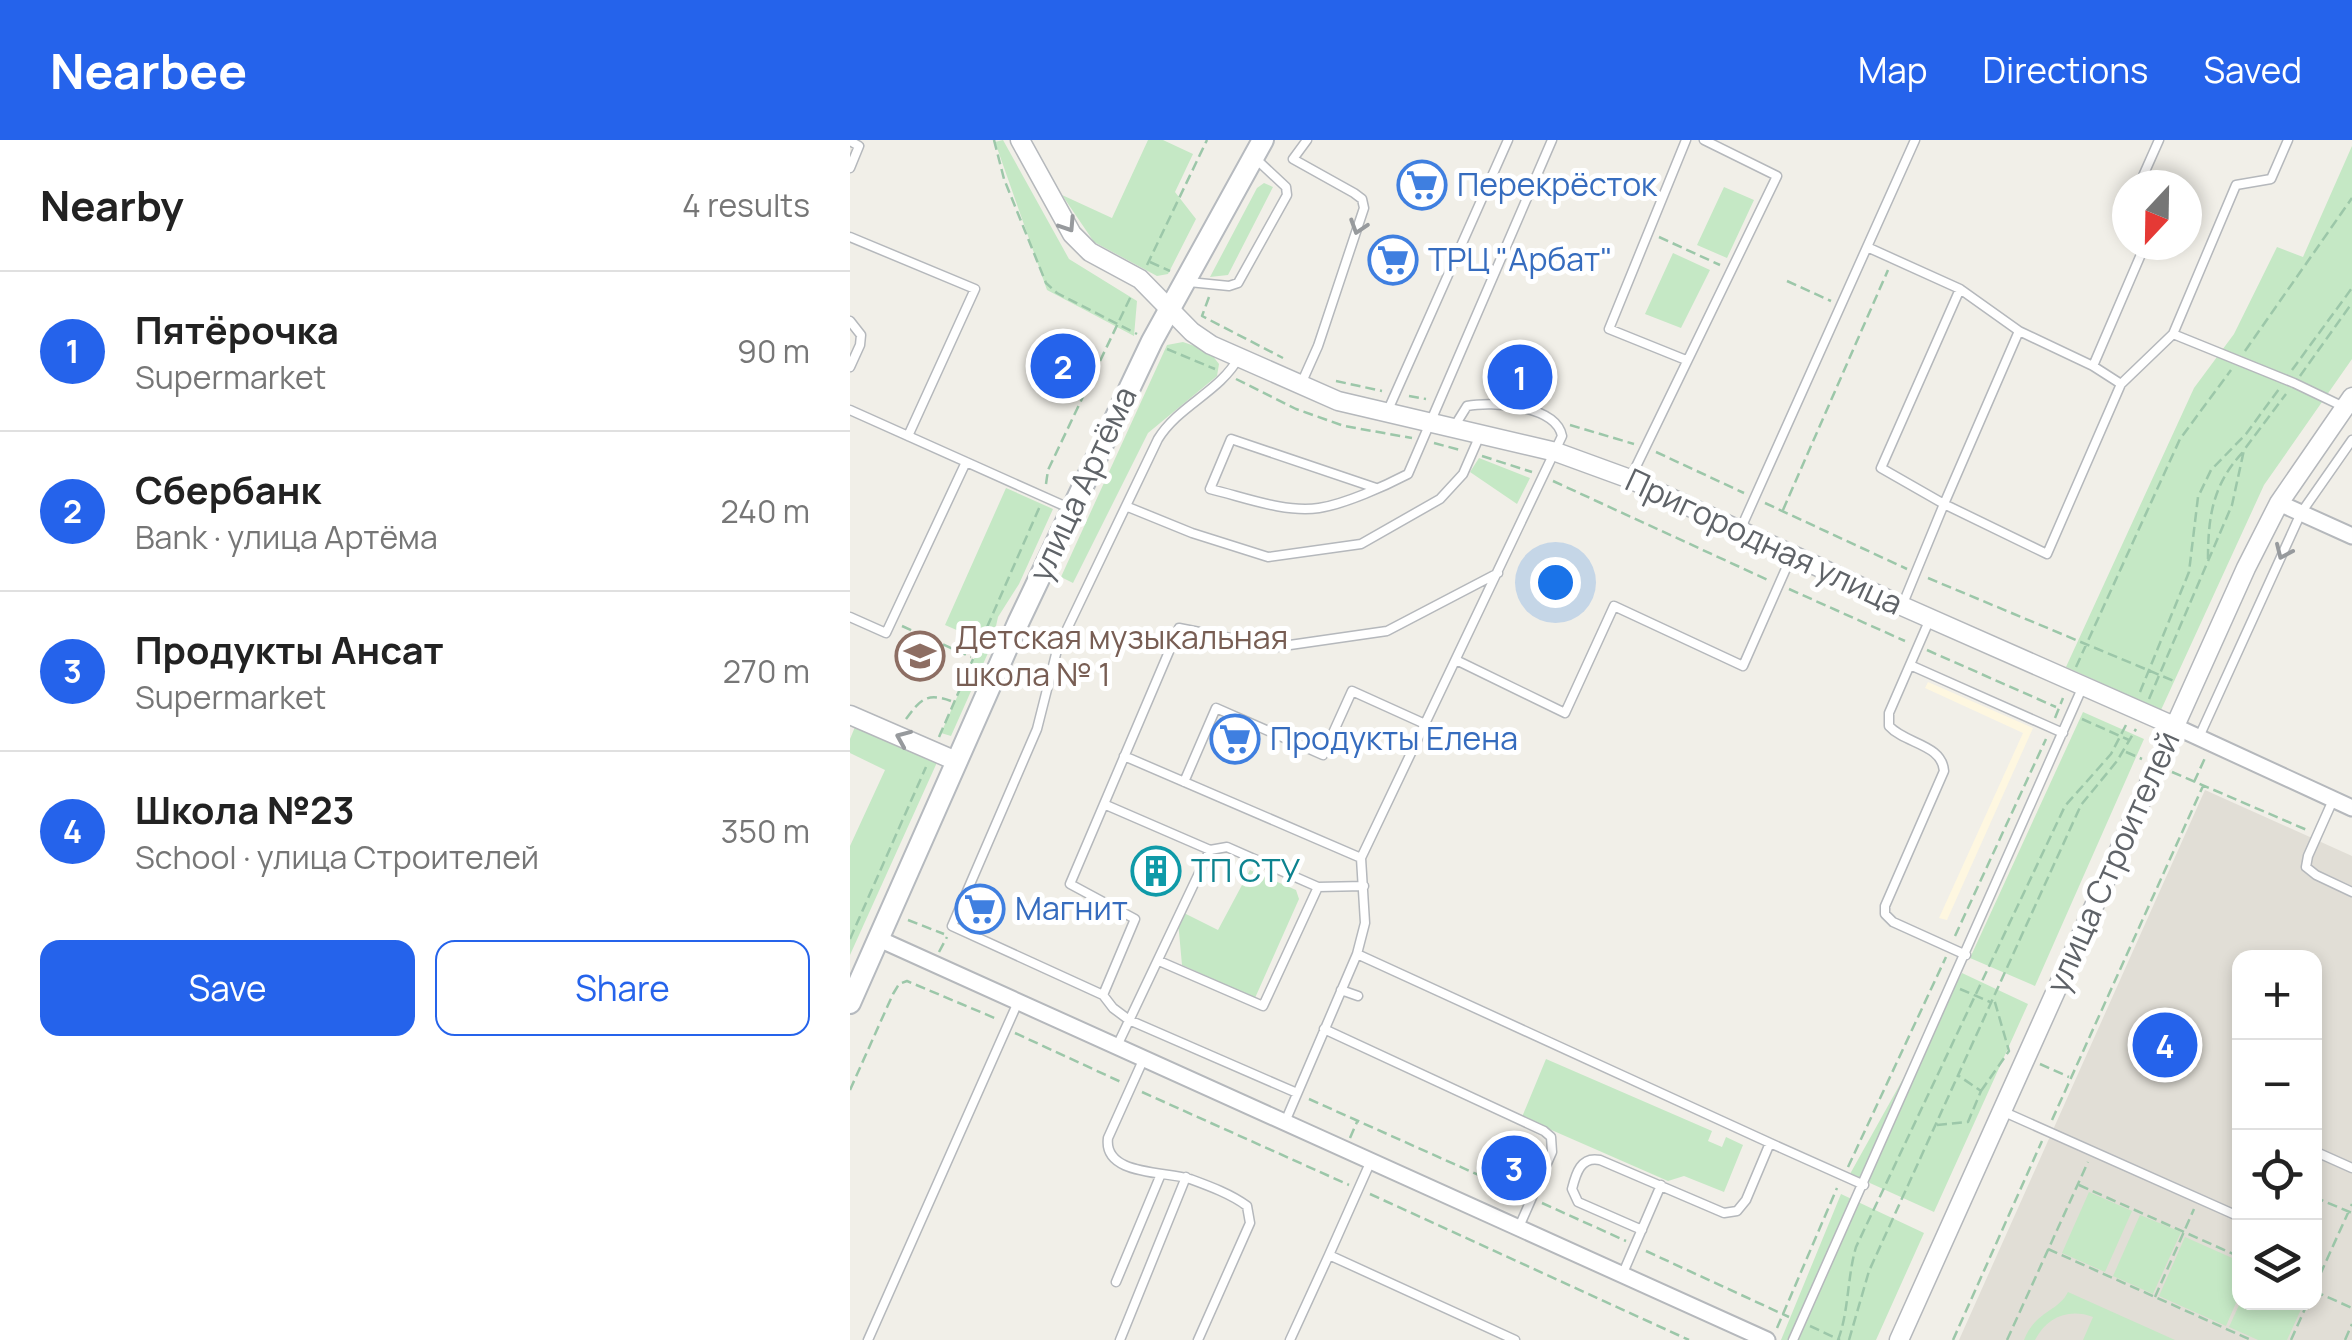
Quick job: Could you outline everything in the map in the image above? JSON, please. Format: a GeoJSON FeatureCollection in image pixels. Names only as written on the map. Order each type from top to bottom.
{"type":"FeatureCollection","features":[{"type":"Feature","properties":{"kind":"main road","name":"улица Артёма"},"geometry":{"type":"LineString","coordinates":[[850,1003],[858,966],[879,939],[1072,509],[1170,308],[1178,277],[1258,148]]}},
{"type":"Feature","properties":{"kind":"street","name":"Пригородная улица"},"geometry":{"type":"LineString","coordinates":[[1020,140],[1072,234],[1090,252],[1140,279],[1192,332],[1238,357],[1338,401],[1386,414],[1425,432],[1453,429],[1556,452],[1630,479],[2352,808]]}},
{"type":"Feature","properties":{"kind":"street","name":"улица Строителей"},"geometry":{"type":"LineString","coordinates":[[1898,1340],[2246,568],[2279,503],[2348,402]]}},
{"type":"Feature","properties":{"kind":"street"},"geometry":{"type":"LineString","coordinates":[[2279,503],[2352,536]]}},
{"type":"Feature","properties":{"kind":"street"},"geometry":{"type":"LineString","coordinates":[[851,719],[956,761]]}},
{"type":"Feature","properties":{"kind":"street"},"geometry":{"type":"LineString","coordinates":[[879,939],[1767,1340]]}},
{"type":"Feature","properties":{"kind":"lane"},"geometry":{"type":"LineString","coordinates":[[1302,384],[1364,208],[1362,199],[1354,193],[1293,159],[1307,140]]}},
{"type":"Feature","properties":{"kind":"lane"},"geometry":{"type":"LineString","coordinates":[[1386,414],[1508,140]]}},
{"type":"Feature","properties":{"kind":"lane"},"geometry":{"type":"LineString","coordinates":[[1376,488],[1231,439],[1210,489],[1288,507],[1320,508],[1376,488],[1408,474],[1552,140]]}},
{"type":"Feature","properties":{"kind":"lane"},"geometry":{"type":"LineString","coordinates":[[1686,140],[1608,329],[1686,360]]}},
{"type":"Feature","properties":{"kind":"lane"},"geometry":{"type":"LineString","coordinates":[[1630,479],[1778,176],[1704,140]]}},
{"type":"Feature","properties":{"kind":"lane"},"geometry":{"type":"LineString","coordinates":[[1740,530],[1915,140]]}},
{"type":"Feature","properties":{"kind":"lane"},"geometry":{"type":"LineString","coordinates":[[2146,170],[2159,140]]}},
{"type":"Feature","properties":{"kind":"lane"},"geometry":{"type":"LineString","coordinates":[[1960,289],[1880,468],[2047,554],[2121,384],[2173,334],[2236,185],[2271,179],[2288,140]]}},
{"type":"Feature","properties":{"kind":"lane"},"geometry":{"type":"LineString","coordinates":[[850,142],[859,146],[850,168]]}},
{"type":"Feature","properties":{"kind":"lane"},"geometry":{"type":"LineString","coordinates":[[1178,277],[1228,286],[1238,283],[1287,194],[1286,186],[1258,148]]}},
{"type":"Feature","properties":{"kind":"lane"},"geometry":{"type":"LineString","coordinates":[[850,237],[975,289],[908,436]]}},
{"type":"Feature","properties":{"kind":"lane"},"geometry":{"type":"LineString","coordinates":[[1867,248],[1960,289],[2019,331],[2093,366],[2121,384]]}},
{"type":"Feature","properties":{"kind":"lane"},"geometry":{"type":"LineString","coordinates":[[2093,366],[2139,260]]}},
{"type":"Feature","properties":{"kind":"lane"},"geometry":{"type":"LineString","coordinates":[[850,320],[861,335],[850,366]]}},
{"type":"Feature","properties":{"kind":"lane"},"geometry":{"type":"LineString","coordinates":[[1902,606],[2019,331]]}},
{"type":"Feature","properties":{"kind":"lane"},"geometry":{"type":"LineString","coordinates":[[2173,334],[2348,402]]}},
{"type":"Feature","properties":{"kind":"lane"},"geometry":{"type":"LineString","coordinates":[[1238,357],[1229,375],[1167,425],[1057,650],[1037,729],[952,926],[1103,995],[1129,1020],[1296,1094]]}},
{"type":"Feature","properties":{"kind":"lane"},"geometry":{"type":"LineString","coordinates":[[1285,1122],[1357,954],[1366,922],[1361,858],[1556,452],[1560,429],[1550,418],[1505,404],[1483,403],[1467,406],[1453,429]]}},
{"type":"Feature","properties":{"kind":"lane"},"geometry":{"type":"LineString","coordinates":[[850,410],[1072,509]]}},
{"type":"Feature","properties":{"kind":"lane"},"geometry":{"type":"LineString","coordinates":[[1128,507],[1268,557],[1361,544],[1440,499],[1463,474],[1480,435]]}},
{"type":"Feature","properties":{"kind":"lane"},"geometry":{"type":"LineString","coordinates":[[2199,738],[2300,513],[2352,440]]}},
{"type":"Feature","properties":{"kind":"lane"},"geometry":{"type":"LineString","coordinates":[[850,618],[886,633],[966,462]]}},
{"type":"Feature","properties":{"kind":"lane"},"geometry":{"type":"LineString","coordinates":[[1456,660],[1565,712],[1614,606],[1742,666],[1792,554]]}},
{"type":"Feature","properties":{"kind":"lane"},"geometry":{"type":"LineString","coordinates":[[1103,995],[1135,919],[1070,884],[1106,805],[1115,766],[1124,756],[1178,628],[1276,647],[1387,630],[1498,572]]}},
{"type":"Feature","properties":{"kind":"lane"},"geometry":{"type":"LineString","coordinates":[[1930,618],[1889,713],[1889,726],[1898,735],[1936,753],[1944,761],[1944,770],[1885,906],[1885,914],[1893,922],[1966,955]]}},
{"type":"Feature","properties":{"kind":"lane"},"geometry":{"type":"LineString","coordinates":[[1910,665],[2063,733]]}},
{"type":"Feature","properties":{"kind":"lane"},"geometry":{"type":"LineString","coordinates":[[1793,1340],[2084,686]]}},
{"type":"Feature","properties":{"kind":"lane"},"geometry":{"type":"LineString","coordinates":[[1184,782],[1216,708],[1323,755],[1352,691],[1425,724]]}},
{"type":"Feature","properties":{"kind":"lane"},"geometry":{"type":"LineString","coordinates":[[1037,729],[1050,735]]}},
{"type":"Feature","properties":{"kind":"lane"},"geometry":{"type":"LineString","coordinates":[[1124,756],[1361,858]]}},
{"type":"Feature","properties":{"kind":"lane"},"geometry":{"type":"LineString","coordinates":[[2333,800],[2306,868],[2352,892]]}},
{"type":"Feature","properties":{"kind":"lane"},"geometry":{"type":"LineString","coordinates":[[1106,805],[1210,850],[1228,847],[1318,887],[1364,886]]}},
{"type":"Feature","properties":{"kind":"lane"},"geometry":{"type":"LineString","coordinates":[[1117,1046],[1210,850]]}},
{"type":"Feature","properties":{"kind":"lane"},"geometry":{"type":"LineString","coordinates":[[1159,961],[1263,1006],[1318,887]]}},
{"type":"Feature","properties":{"kind":"lane"},"geometry":{"type":"LineString","coordinates":[[1357,954],[1864,1185]]}},
{"type":"Feature","properties":{"kind":"lane"},"geometry":{"type":"LineString","coordinates":[[1340,990],[1358,996]]}},
{"type":"Feature","properties":{"kind":"lane"},"geometry":{"type":"LineString","coordinates":[[868,1340],[1018,1002]]}},
{"type":"Feature","properties":{"kind":"lane"},"geometry":{"type":"LineString","coordinates":[[1324,1029],[1550,1137],[1552,1152],[1519,1227]]}},
{"type":"Feature","properties":{"kind":"lane"},"geometry":{"type":"LineString","coordinates":[[1144,1058],[1108,1138],[1106,1149],[1112,1159],[1144,1172],[1186,1177],[1247,1206],[1250,1223],[1198,1340]]}},
{"type":"Feature","properties":{"kind":"lane"},"geometry":{"type":"LineString","coordinates":[[2001,1111],[2232,1213]]}},
{"type":"Feature","properties":{"kind":"lane"},"geometry":{"type":"LineString","coordinates":[[1642,1230],[1578,1202],[1573,1196],[1574,1181],[1582,1163],[1594,1159],[1724,1213],[1737,1210],[1746,1200],[1770,1143]]}},
{"type":"Feature","properties":{"kind":"lane"},"geometry":{"type":"LineString","coordinates":[[2322,1155],[2352,1168]]}},
{"type":"Feature","properties":{"kind":"lane"},"geometry":{"type":"LineString","coordinates":[[1290,1340],[1371,1161]]}},
{"type":"Feature","properties":{"kind":"lane"},"geometry":{"type":"LineString","coordinates":[[1116,1282],[1161,1174]]}},
{"type":"Feature","properties":{"kind":"lane"},"geometry":{"type":"LineString","coordinates":[[1120,1340],[1186,1177]]}},
{"type":"Feature","properties":{"kind":"lane"},"geometry":{"type":"LineString","coordinates":[[1623,1273],[1661,1185]]}},
{"type":"Feature","properties":{"kind":"lane"},"geometry":{"type":"LineString","coordinates":[[1329,1255],[1515,1340]]}},
{"type":"Feature","properties":{"kind":"path"},"geometry":{"type":"LineString","coordinates":[[994,140],[1004,179],[1046,284],[1057,294],[1138,335]]}},
{"type":"Feature","properties":{"kind":"path"},"geometry":{"type":"LineString","coordinates":[[1144,271],[1207,140]]}},
{"type":"Feature","properties":{"kind":"path"},"geometry":{"type":"LineString","coordinates":[[1648,232],[1731,270]]}},
{"type":"Feature","properties":{"kind":"path"},"geometry":{"type":"LineString","coordinates":[[1783,511],[1893,259]]}},
{"type":"Feature","properties":{"kind":"path"},"geometry":{"type":"LineString","coordinates":[[1148,261],[1178,277]]}},
{"type":"Feature","properties":{"kind":"path"},"geometry":{"type":"LineString","coordinates":[[1787,281],[1841,306]]}},
{"type":"Feature","properties":{"kind":"path"},"geometry":{"type":"LineString","coordinates":[[850,940],[1044,496],[1048,470],[1136,287]]}},
{"type":"Feature","properties":{"kind":"path"},"geometry":{"type":"LineString","coordinates":[[2208,564],[2208,521],[2216,489],[2352,288]]}},
{"type":"Feature","properties":{"kind":"path"},"geometry":{"type":"LineString","coordinates":[[1849,1340],[1869,1271],[2081,805],[2131,740],[2149,670],[2189,572],[2198,497],[2211,470],[2246,434],[2352,303]]}},
{"type":"Feature","properties":{"kind":"path"},"geometry":{"type":"LineString","coordinates":[[1180,355],[1184,345]]}},
{"type":"Feature","properties":{"kind":"path"},"geometry":{"type":"LineString","coordinates":[[1166,349],[1344,426],[1425,432],[1473,454],[1544,477],[2131,740]]}},
{"type":"Feature","properties":{"kind":"path"},"geometry":{"type":"LineString","coordinates":[[1550,418],[1645,448],[1916,573],[2176,682]]}},
{"type":"Feature","properties":{"kind":"path"},"geometry":{"type":"LineString","coordinates":[[1296,1094],[1839,1340],[1856,1247],[2065,806],[2111,754],[2160,675],[2232,505],[2244,450]]}},
{"type":"Feature","properties":{"kind":"path"},"geometry":{"type":"LineString","coordinates":[[892,622],[971,657]]}},
{"type":"Feature","properties":{"kind":"path"},"geometry":{"type":"LineString","coordinates":[[900,720],[909,716],[921,698],[930,696],[954,702]]}},
{"type":"Feature","properties":{"kind":"path"},"geometry":{"type":"LineString","coordinates":[[2194,782],[2208,752]]}},
{"type":"Feature","properties":{"kind":"path"},"geometry":{"type":"LineString","coordinates":[[1952,1340],[2203,786],[2318,835]]}},
{"type":"Feature","properties":{"kind":"path"},"geometry":{"type":"LineString","coordinates":[[866,902],[877,906]]}},
{"type":"Feature","properties":{"kind":"path"},"geometry":{"type":"LineString","coordinates":[[908,920],[947,936]]}},
{"type":"Feature","properties":{"kind":"path"},"geometry":{"type":"LineString","coordinates":[[936,958],[952,926]]}},
{"type":"Feature","properties":{"kind":"path"},"geometry":{"type":"LineString","coordinates":[[850,1090],[894,994],[907,981],[1689,1340]]}},
{"type":"Feature","properties":{"kind":"path"},"geometry":{"type":"LineString","coordinates":[[1952,986],[1993,1001]]}},
{"type":"Feature","properties":{"kind":"path"},"geometry":{"type":"LineString","coordinates":[[1935,1125],[1968,1122],[1981,1091],[2009,1052],[1993,1001]]}},
{"type":"Feature","properties":{"kind":"path"},"geometry":{"type":"LineString","coordinates":[[1958,1075],[1981,1091]]}},
{"type":"Feature","properties":{"kind":"path"},"geometry":{"type":"LineString","coordinates":[[1348,1144],[1358,1121]]}},
{"type":"Feature","properties":{"kind":"path"},"geometry":{"type":"LineString","coordinates":[[2008,1340],[2092,1151]]}},
{"type":"Feature","properties":{"kind":"path"},"geometry":{"type":"LineString","coordinates":[[1334,1178],[1338,1168]]}},
{"type":"Feature","properties":{"kind":"path"},"geometry":{"type":"LineString","coordinates":[[2077,1184],[2232,1253]]}},
{"type":"Feature","properties":{"kind":"path"},"geometry":{"type":"LineString","coordinates":[[2155,1297],[2199,1199]]}},
{"type":"Feature","properties":{"kind":"path"},"geometry":{"type":"LineString","coordinates":[[2322,1200],[2350,1212]]}},
{"type":"Feature","properties":{"kind":"path"},"geometry":{"type":"LineString","coordinates":[[2322,1273],[2352,1204]]}},
{"type":"Feature","properties":{"kind":"path"},"geometry":{"type":"LineString","coordinates":[[2048,1250],[2251,1340]]}},
{"type":"Feature","properties":{"kind":"path"},"geometry":{"type":"LineString","coordinates":[[2322,1294],[2352,1308]]}},
{"type":"Feature","properties":{"kind":"path"},"geometry":{"type":"LineString","coordinates":[[2292,1340],[2305,1310]]}},
{"type":"Feature","properties":{"kind":"path"},"geometry":{"type":"LineString","coordinates":[[2345,1340],[2352,1324]]}},
{"type":"Feature","properties":{"kind":"shaded area"},"geometry":{"type":"Polygon","coordinates":[[[1928,682],[2033,728],[1947,920],[1939,918],[2023,733],[1925,688],[1928,682]]]}},
{"type":"Feature","properties":{"kind":"shaded area"},"geometry":{"type":"Polygon","coordinates":[[[2205,790],[2352,856],[2352,1340],[1959,1340],[2205,790]]]}},
{"type":"Feature","properties":{"kind":"green space"},"geometry":{"type":"Polygon","coordinates":[[[1003,140],[1069,259],[1137,301],[1134,336],[1047,290],[995,142],[1003,140]]]}},
{"type":"Feature","properties":{"kind":"green space"},"geometry":{"type":"Polygon","coordinates":[[[1148,140],[1163,140],[1193,154],[1175,192],[1196,219],[1168,274],[1157,276],[1094,242],[1062,195],[1112,218],[1148,140]]]}},
{"type":"Feature","properties":{"kind":"green space"},"geometry":{"type":"Polygon","coordinates":[[[2352,146],[2352,359],[2264,485],[2161,710],[2066,667],[2194,388],[2234,334],[2277,247],[2303,257],[2352,146]]]}},
{"type":"Feature","properties":{"kind":"green space"},"geometry":{"type":"Polygon","coordinates":[[[1264,183],[1273,187],[1228,275],[1210,277],[1257,188],[1264,183]]]}},
{"type":"Feature","properties":{"kind":"green space"},"geometry":{"type":"Polygon","coordinates":[[[1724,187],[1754,200],[1727,258],[1697,245],[1724,187]]]}},
{"type":"Feature","properties":{"kind":"green space"},"geometry":{"type":"Polygon","coordinates":[[[1673,253],[1710,270],[1681,328],[1645,314],[1673,253]]]}},
{"type":"Feature","properties":{"kind":"green space"},"geometry":{"type":"Polygon","coordinates":[[[1183,342],[1209,351],[1219,364],[1217,376],[1148,433],[1073,583],[1061,577],[1167,345],[1183,342]]]}},
{"type":"Feature","properties":{"kind":"green space"},"geometry":{"type":"Polygon","coordinates":[[[1479,458],[1530,478],[1517,504],[1470,472],[1479,458]]]}},
{"type":"Feature","properties":{"kind":"green space"},"geometry":{"type":"Polygon","coordinates":[[[1006,488],[1053,509],[1019,584],[998,617],[992,644],[951,736],[941,733],[982,641],[945,625],[1006,488]]]}},
{"type":"Feature","properties":{"kind":"green space"},"geometry":{"type":"Polygon","coordinates":[[[2083,712],[2144,739],[2035,986],[1970,958],[2083,712]]]}},
{"type":"Feature","properties":{"kind":"green space"},"geometry":{"type":"Polygon","coordinates":[[[857,722],[939,758],[850,955],[850,846],[885,770],[850,753],[850,739],[857,722]]]}},
{"type":"Feature","properties":{"kind":"green space"},"geometry":{"type":"Polygon","coordinates":[[[1250,870],[1296,890],[1299,899],[1255,998],[1182,965],[1178,921],[1182,912],[1218,930],[1250,870]]]}},
{"type":"Feature","properties":{"kind":"green space"},"geometry":{"type":"Polygon","coordinates":[[[1962,973],[2028,1004],[1934,1212],[1850,1174],[1962,973]]]}},
{"type":"Feature","properties":{"kind":"green space"},"geometry":{"type":"Polygon","coordinates":[[[1546,1059],[1712,1131],[1708,1141],[1722,1147],[1726,1137],[1743,1145],[1724,1192],[1684,1176],[1668,1181],[1522,1117],[1546,1059]]]}},
{"type":"Feature","properties":{"kind":"green space"},"geometry":{"type":"Polygon","coordinates":[[[2089,1192],[2132,1211],[2105,1272],[2062,1253],[2089,1192]]]}},
{"type":"Feature","properties":{"kind":"green space"},"geometry":{"type":"Polygon","coordinates":[[[1841,1194],[1924,1233],[1876,1340],[1781,1340],[1841,1194]]]}},
{"type":"Feature","properties":{"kind":"green space"},"geometry":{"type":"Polygon","coordinates":[[[2140,1215],[2181,1232],[2153,1294],[2113,1276],[2140,1215]]]}},
{"type":"Feature","properties":{"kind":"green space"},"geometry":{"type":"Polygon","coordinates":[[[2185,1237],[2232,1258],[2233,1310],[2226,1326],[2159,1296],[2185,1237]]]}},
{"type":"Feature","properties":{"kind":"green space"},"geometry":{"type":"Polygon","coordinates":[[[2068,1292],[2175,1340],[2083,1340],[2093,1317],[2067,1314],[2052,1320],[2035,1340],[2024,1340],[2034,1323],[2068,1292]]]}},
{"type":"Feature","properties":{"kind":"green space"},"geometry":{"type":"Polygon","coordinates":[[[2236,1310],[2301,1310],[2287,1340],[2258,1340],[2229,1327],[2236,1310]]]}},
{"type":"Feature","properties":{"kind":"place","name":"Перекрёсток"},"geometry":{"type":"Point","coordinates":[1422,185]}},
{"type":"Feature","properties":{"kind":"place","name":"ТРЦ \"Арбат\""},"geometry":{"type":"Point","coordinates":[1393,260]}},
{"type":"Feature","properties":{"kind":"place","name":"Сбербанк"},"geometry":{"type":"Point","coordinates":[1063,366]}},
{"type":"Feature","properties":{"kind":"place","name":"Пятёрочка"},"geometry":{"type":"Point","coordinates":[1520,377]}},
{"type":"Feature","properties":{"kind":"place","name":"Детская музыкальная школа № 1"},"geometry":{"type":"Point","coordinates":[920,656]}},
{"type":"Feature","properties":{"kind":"place","name":"Продукты Елена"},"geometry":{"type":"Point","coordinates":[1235,739]}},
{"type":"Feature","properties":{"kind":"place","name":"ТП СТУ"},"geometry":{"type":"Point","coordinates":[1156,871]}},
{"type":"Feature","properties":{"kind":"place","name":"Магнит"},"geometry":{"type":"Point","coordinates":[980,909]}},
{"type":"Feature","properties":{"kind":"place","name":"Школа №23"},"geometry":{"type":"Point","coordinates":[2165,1045]}},
{"type":"Feature","properties":{"kind":"place","name":"Продукты Ансат"},"geometry":{"type":"Point","coordinates":[1514,1168]}}]}
